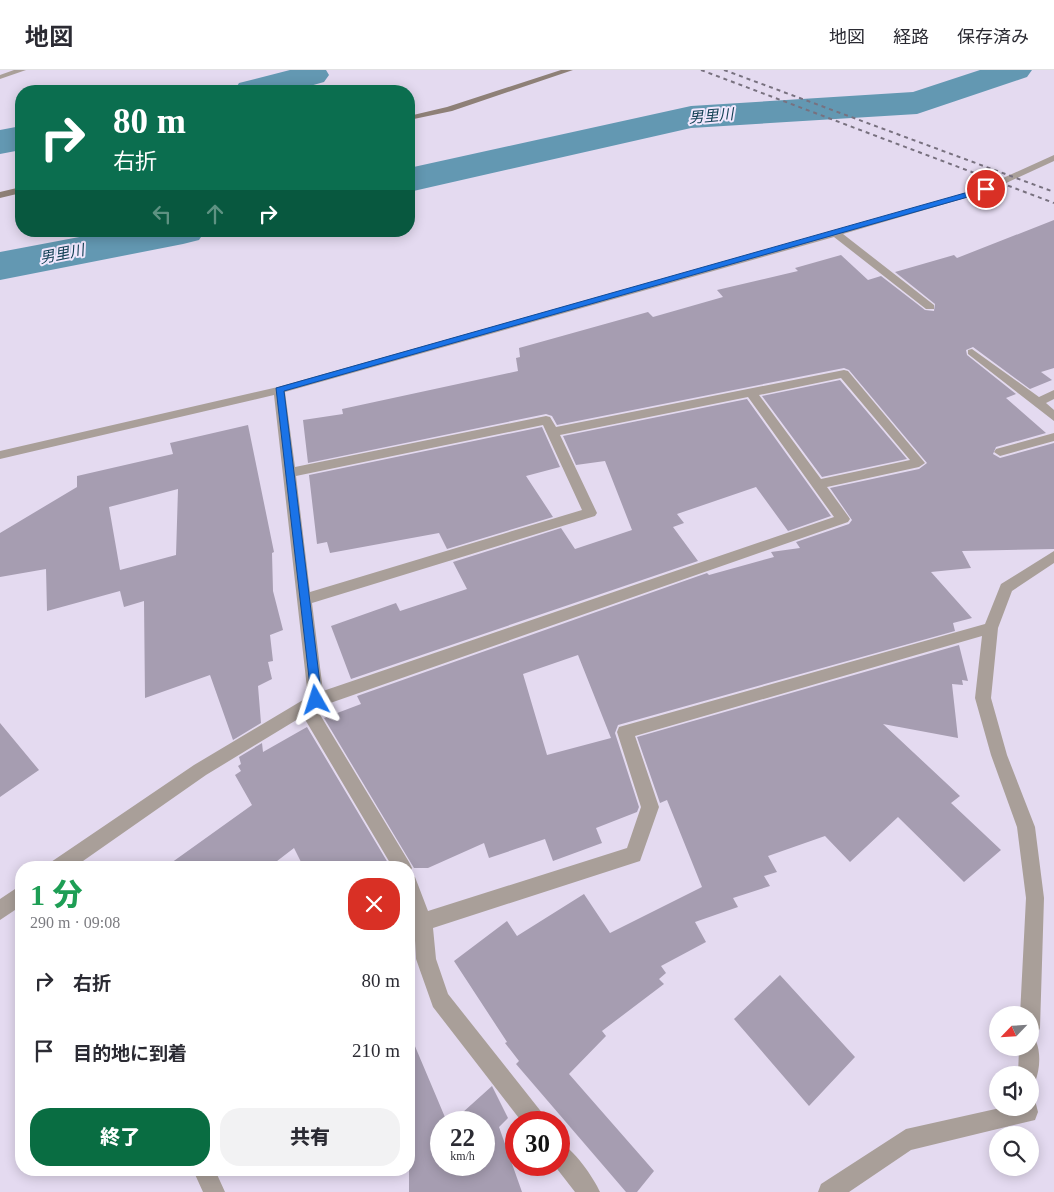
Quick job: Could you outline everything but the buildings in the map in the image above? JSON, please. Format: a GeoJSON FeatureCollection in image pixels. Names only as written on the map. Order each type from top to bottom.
{"type":"FeatureCollection","features":[{"type":"Feature","properties":{"kind":"main road"},"geometry":{"type":"LineString","coordinates":[[415,117],[448,109],[569,70]]}},
{"type":"Feature","properties":{"kind":"main road"},"geometry":{"type":"LineString","coordinates":[[0,195],[15,191]]}},
{"type":"Feature","properties":{"kind":"street"},"geometry":{"type":"LineString","coordinates":[[0,77],[22,70]]}},
{"type":"Feature","properties":{"kind":"street"},"geometry":{"type":"LineString","coordinates":[[0,455],[279,390],[986,189],[1054,158]]}},
{"type":"Feature","properties":{"kind":"street"},"geometry":{"type":"LineString","coordinates":[[835,233],[930,307]]}},
{"type":"Feature","properties":{"kind":"street"},"geometry":{"type":"LineString","coordinates":[[972,352],[1038,402],[1054,417]]}},
{"type":"Feature","properties":{"kind":"street"},"geometry":{"type":"LineString","coordinates":[[553,432],[844,374],[919,463],[818,484]]}},
{"type":"Feature","properties":{"kind":"street"},"geometry":{"type":"LineString","coordinates":[[279,390],[306,599],[311,703],[399,861]]}},
{"type":"Feature","properties":{"kind":"street"},"geometry":{"type":"LineString","coordinates":[[67,861],[200,770],[311,703],[843,520],[751,393]]}},
{"type":"Feature","properties":{"kind":"street"},"geometry":{"type":"LineString","coordinates":[[1038,402],[1054,394]]}},
{"type":"Feature","properties":{"kind":"street"},"geometry":{"type":"LineString","coordinates":[[289,473],[546,420],[590,513],[306,599]]}},
{"type":"Feature","properties":{"kind":"street"},"geometry":{"type":"LineString","coordinates":[[1000,452],[1054,437]]}},
{"type":"Feature","properties":{"kind":"street"},"geometry":{"type":"LineString","coordinates":[[1031,1006],[1035,898],[1026,827],[999,755],[983,698],[991,628],[1006,588],[1054,556]]}},
{"type":"Feature","properties":{"kind":"street"},"geometry":{"type":"LineString","coordinates":[[422,922],[634,854],[650,807],[625,732],[991,628]]}},
{"type":"Feature","properties":{"kind":"street"},"geometry":{"type":"LineString","coordinates":[[0,910],[15,899]]}},
{"type":"Feature","properties":{"kind":"street"},"geometry":{"type":"LineString","coordinates":[[415,901],[422,922],[426,959],[440,1000],[526,1111]]}},
{"type":"Feature","properties":{"kind":"street"},"geometry":{"type":"LineString","coordinates":[[829,1192],[906,1140],[1010,1116]]}},
{"type":"Feature","properties":{"kind":"street"},"geometry":{"type":"LineString","coordinates":[[570,1167],[589,1192]]}},
{"type":"Feature","properties":{"kind":"street"},"geometry":{"type":"LineString","coordinates":[[207,1176],[214,1192]]}},
{"type":"Feature","properties":{"kind":"waterway","name":"男里川"},"geometry":{"type":"LineString","coordinates":[[415,179],[691,117],[917,103],[1015,70]]}},
{"type":"Feature","properties":{"kind":"waterway"},"geometry":{"type":"LineString","coordinates":[[274,85],[312,75]]}},
{"type":"Feature","properties":{"kind":"waterway"},"geometry":{"type":"LineString","coordinates":[[0,142],[15,139]]}},
{"type":"Feature","properties":{"kind":"waterway","name":"男里川"},"geometry":{"type":"LineString","coordinates":[[0,266],[152,237]]}},
{"type":"Feature","properties":{"kind":"railway"},"geometry":{"type":"LineString","coordinates":[[701,70],[1054,203]]}},
{"type":"Feature","properties":{"kind":"railway"},"geometry":{"type":"LineString","coordinates":[[724,70],[1054,192]]}},
{"type":"Feature","properties":{"kind":"route"},"geometry":{"type":"LineString","coordinates":[[316,700],[306,599],[279,390],[986,189]]}}]}
